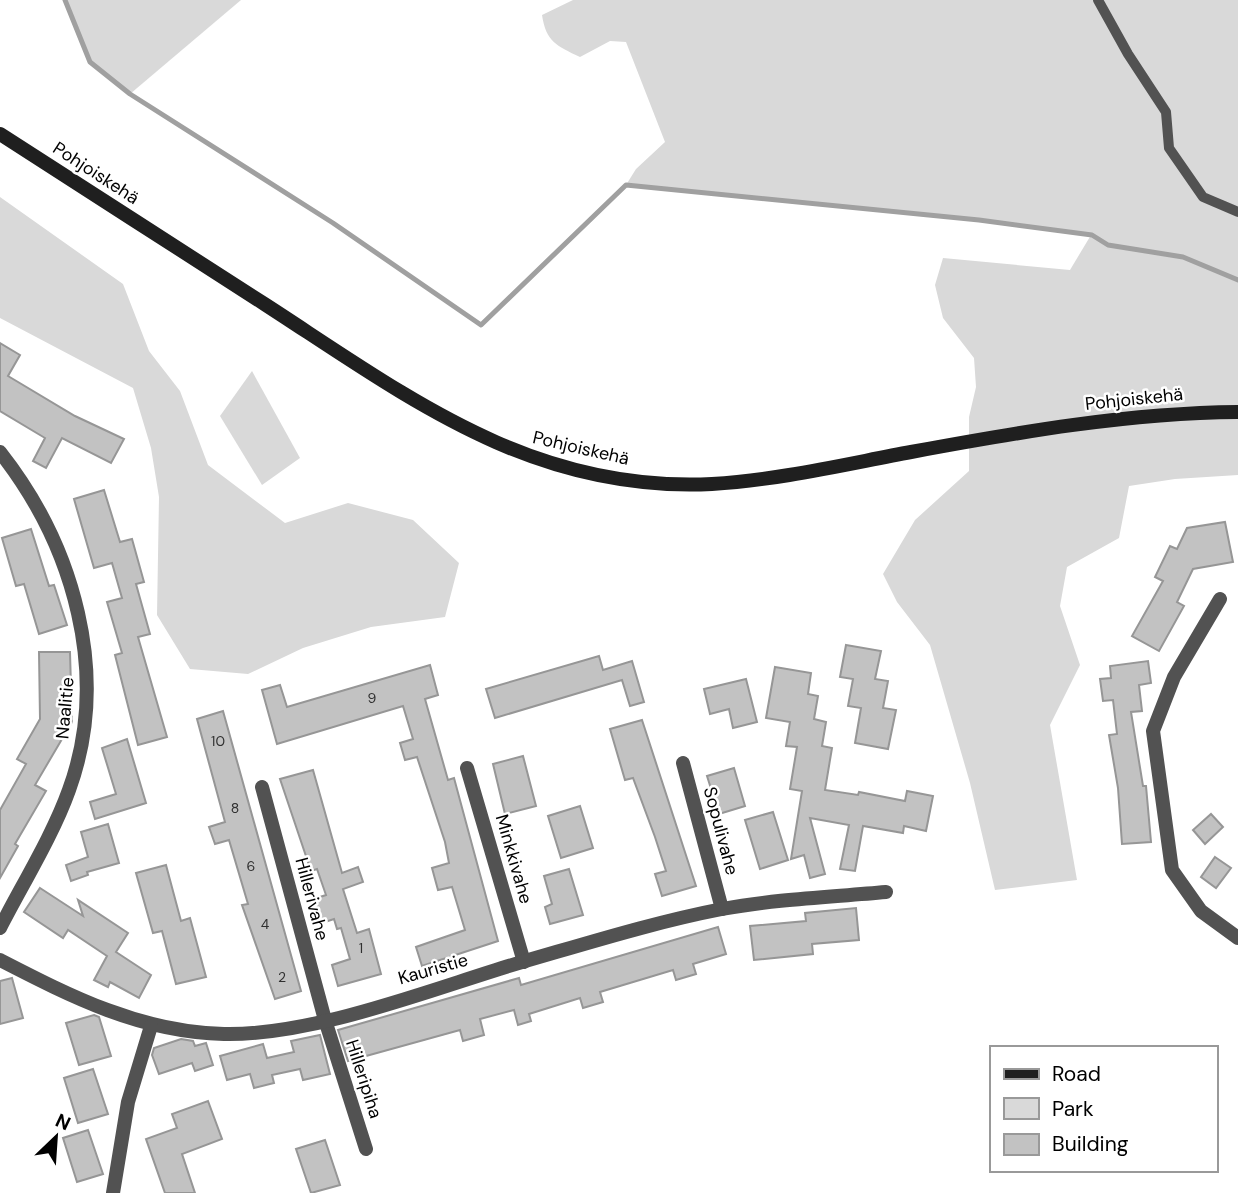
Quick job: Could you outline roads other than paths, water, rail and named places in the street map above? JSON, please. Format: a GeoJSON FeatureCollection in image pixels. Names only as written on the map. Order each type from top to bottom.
{"type":"FeatureCollection","features":[{"type":"Feature","properties":{"kind":"main road","name":"Pohjoiskehä"},"geometry":{"type":"LineString","coordinates":[[0,134],[404,395],[490,442],[585,472],[643,482],[710,484],[772,478],[1020,431],[1187,412],[1238,412]]}},
{"type":"Feature","properties":{"kind":"street","name":"Naalitie"},"geometry":{"type":"LineString","coordinates":[[0,452],[30,496],[61,559],[80,616],[89,683],[84,738],[69,792],[0,928]]}},
{"type":"Feature","properties":{"kind":"street"},"geometry":{"type":"LineString","coordinates":[[1220,599],[1174,677],[1153,731],[1172,870],[1202,911],[1238,938]]}},
{"type":"Feature","properties":{"kind":"street","name":"Sopulivahe"},"geometry":{"type":"LineString","coordinates":[[683,763],[722,909]]}},
{"type":"Feature","properties":{"kind":"street","name":"Minkkivahe"},"geometry":{"type":"LineString","coordinates":[[467,768],[524,962]]}},
{"type":"Feature","properties":{"kind":"street","name":"Hillerivahe"},"geometry":{"type":"LineString","coordinates":[[262,787],[325,1020]]}},
{"type":"Feature","properties":{"kind":"street","name":"Kauristie"},"geometry":{"type":"LineString","coordinates":[[0,960],[73,998],[151,1026],[224,1034],[267,1031],[325,1020],[524,962],[722,909],[886,892]]}},
{"type":"Feature","properties":{"kind":"street","name":"Hilleripiha"},"geometry":{"type":"LineString","coordinates":[[325,1020],[366,1149]]}},
{"type":"Feature","properties":{"kind":"street"},"geometry":{"type":"LineString","coordinates":[[113,1193],[128,1102],[151,1026]]}},
{"type":"Feature","properties":{"kind":"lane"},"geometry":{"type":"LineString","coordinates":[[1098,0],[1128,54],[1166,112],[1169,148],[1203,197],[1238,212]]}},
{"type":"Feature","properties":{"kind":"waterway"},"geometry":{"type":"LineString","coordinates":[[65,0],[90,62],[130,94],[333,223],[481,325],[626,185],[979,220],[1092,235],[1108,245],[1183,257],[1238,280]]}}]}
